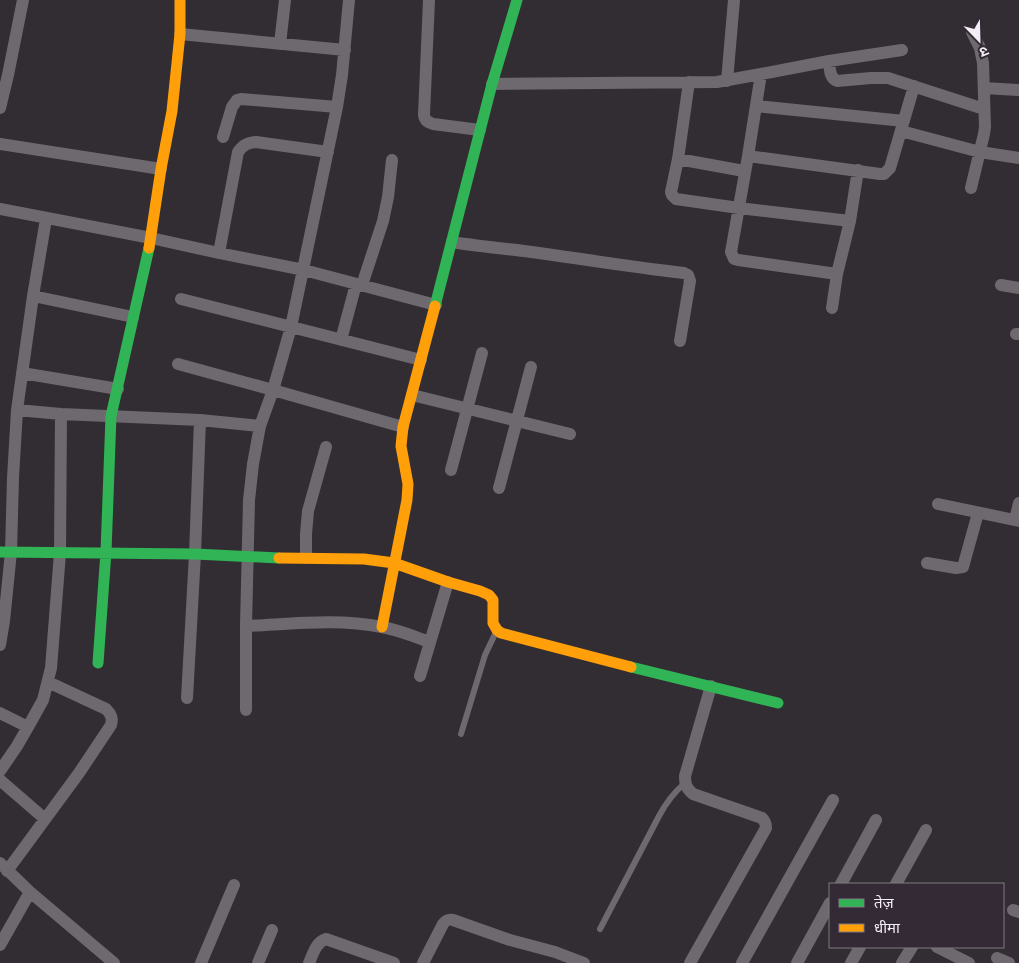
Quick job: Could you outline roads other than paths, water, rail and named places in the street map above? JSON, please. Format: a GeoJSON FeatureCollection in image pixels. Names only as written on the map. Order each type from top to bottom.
{"type":"FeatureCollection","features":[{"type":"Feature","properties":{"kind":"street"},"geometry":{"type":"LineString","coordinates":[[0,108],[4,74],[23,0]]}},
{"type":"Feature","properties":{"kind":"street"},"geometry":{"type":"LineString","coordinates":[[98,663],[106,552],[111,416],[151,238],[172,111],[180,34],[180,0]]}},
{"type":"Feature","properties":{"kind":"street"},"geometry":{"type":"LineString","coordinates":[[280,44],[285,0]]}},
{"type":"Feature","properties":{"kind":"street"},"geometry":{"type":"LineString","coordinates":[[246,710],[249,500],[253,464],[260,426],[273,390],[291,327],[304,270],[337,107],[350,0]]}},
{"type":"Feature","properties":{"kind":"street"},"geometry":{"type":"LineString","coordinates":[[429,0],[425,119],[433,124],[480,130]]}},
{"type":"Feature","properties":{"kind":"street"},"geometry":{"type":"LineString","coordinates":[[382,627],[407,500],[408,484],[401,446],[403,427],[492,84],[518,0]]}},
{"type":"Feature","properties":{"kind":"street"},"geometry":{"type":"LineString","coordinates":[[727,81],[734,0]]}},
{"type":"Feature","properties":{"kind":"street"},"geometry":{"type":"LineString","coordinates":[[972,32],[982,55],[984,88],[984,134],[972,188]]}},
{"type":"Feature","properties":{"kind":"street"},"geometry":{"type":"LineString","coordinates":[[180,34],[345,50]]}},
{"type":"Feature","properties":{"kind":"street"},"geometry":{"type":"LineString","coordinates":[[492,84],[727,81],[829,61],[902,50]]}},
{"type":"Feature","properties":{"kind":"street"},"geometry":{"type":"LineString","coordinates":[[829,61],[831,77],[837,81],[888,78],[984,110]]}},
{"type":"Feature","properties":{"kind":"street"},"geometry":{"type":"LineString","coordinates":[[761,74],[731,252],[734,259],[738,260],[837,274]]}},
{"type":"Feature","properties":{"kind":"street"},"geometry":{"type":"LineString","coordinates":[[689,82],[678,159],[671,192],[673,198],[850,221]]}},
{"type":"Feature","properties":{"kind":"street"},"geometry":{"type":"LineString","coordinates":[[748,156],[884,174],[890,168],[914,86]]}},
{"type":"Feature","properties":{"kind":"street"},"geometry":{"type":"LineString","coordinates":[[984,88],[1019,90]]}},
{"type":"Feature","properties":{"kind":"street"},"geometry":{"type":"LineString","coordinates":[[223,137],[232,107],[237,100],[337,107]]}},
{"type":"Feature","properties":{"kind":"street"},"geometry":{"type":"LineString","coordinates":[[756,106],[902,126],[980,152],[1019,158]]}},
{"type":"Feature","properties":{"kind":"street"},"geometry":{"type":"LineString","coordinates":[[219,253],[238,152],[242,146],[256,142],[328,152]]}},
{"type":"Feature","properties":{"kind":"street"},"geometry":{"type":"LineString","coordinates":[[0,144],[161,169]]}},
{"type":"Feature","properties":{"kind":"street"},"geometry":{"type":"LineString","coordinates":[[678,159],[744,171]]}},
{"type":"Feature","properties":{"kind":"street"},"geometry":{"type":"LineString","coordinates":[[341,340],[359,284],[384,221],[392,160]]}},
{"type":"Feature","properties":{"kind":"street"},"geometry":{"type":"LineString","coordinates":[[832,308],[837,274],[850,221],[858,170]]}},
{"type":"Feature","properties":{"kind":"street"},"geometry":{"type":"LineString","coordinates":[[0,209],[304,270],[436,305]]}},
{"type":"Feature","properties":{"kind":"street"},"geometry":{"type":"LineString","coordinates":[[0,645],[4,621],[5,552],[13,478],[16,410],[46,218]]}},
{"type":"Feature","properties":{"kind":"street"},"geometry":{"type":"LineString","coordinates":[[452,242],[478,247],[523,251],[684,273],[690,281],[680,341]]}},
{"type":"Feature","properties":{"kind":"street"},"geometry":{"type":"LineString","coordinates":[[1001,285],[1019,288]]}},
{"type":"Feature","properties":{"kind":"street"},"geometry":{"type":"LineString","coordinates":[[33,296],[133,317]]}},
{"type":"Feature","properties":{"kind":"street"},"geometry":{"type":"LineString","coordinates":[[181,299],[421,360]]}},
{"type":"Feature","properties":{"kind":"street"},"geometry":{"type":"LineString","coordinates":[[451,470],[482,353]]}},
{"type":"Feature","properties":{"kind":"street"},"geometry":{"type":"LineString","coordinates":[[178,364],[403,427]]}},
{"type":"Feature","properties":{"kind":"street"},"geometry":{"type":"LineString","coordinates":[[499,488],[531,366]]}},
{"type":"Feature","properties":{"kind":"street"},"geometry":{"type":"LineString","coordinates":[[22,373],[118,389]]}},
{"type":"Feature","properties":{"kind":"street"},"geometry":{"type":"LineString","coordinates":[[412,395],[570,434]]}},
{"type":"Feature","properties":{"kind":"street"},"geometry":{"type":"LineString","coordinates":[[16,410],[60,414],[200,420],[260,426]]}},
{"type":"Feature","properties":{"kind":"street"},"geometry":{"type":"LineString","coordinates":[[0,771],[18,746],[43,700],[51,668],[60,553],[60,414]]}},
{"type":"Feature","properties":{"kind":"street"},"geometry":{"type":"LineString","coordinates":[[187,698],[200,420]]}},
{"type":"Feature","properties":{"kind":"street"},"geometry":{"type":"LineString","coordinates":[[306,558],[308,511],[326,447]]}},
{"type":"Feature","properties":{"kind":"street"},"geometry":{"type":"LineString","coordinates":[[938,504],[1017,521],[1019,504]]}},
{"type":"Feature","properties":{"kind":"street"},"geometry":{"type":"LineString","coordinates":[[927,563],[956,568],[963,567],[978,513]]}},
{"type":"Feature","properties":{"kind":"street"},"geometry":{"type":"LineString","coordinates":[[5,552],[195,554],[364,559],[394,563],[489,595],[493,600],[492,625],[496,630],[511,636],[778,703]]}},
{"type":"Feature","properties":{"kind":"street"},"geometry":{"type":"LineString","coordinates":[[420,676],[448,582]]}},
{"type":"Feature","properties":{"kind":"street"},"geometry":{"type":"LineString","coordinates":[[246,626],[314,622],[350,623],[382,627],[430,642]]}},
{"type":"Feature","properties":{"kind":"street"},"geometry":{"type":"LineString","coordinates":[[48,682],[106,709],[110,713],[111,725],[45,819],[4,867],[105,960]]}},
{"type":"Feature","properties":{"kind":"street"},"geometry":{"type":"LineString","coordinates":[[690,963],[766,828],[765,821],[762,818],[693,794],[687,789],[685,776],[711,686]]}},
{"type":"Feature","properties":{"kind":"street"},"geometry":{"type":"LineString","coordinates":[[0,713],[28,727]]}},
{"type":"Feature","properties":{"kind":"street"},"geometry":{"type":"LineString","coordinates":[[0,780],[45,819]]}},
{"type":"Feature","properties":{"kind":"street"},"geometry":{"type":"LineString","coordinates":[[742,963],[833,800]]}},
{"type":"Feature","properties":{"kind":"street"},"geometry":{"type":"LineString","coordinates":[[841,883],[876,820]]}},
{"type":"Feature","properties":{"kind":"street"},"geometry":{"type":"LineString","coordinates":[[897,883],[926,830]]}},
{"type":"Feature","properties":{"kind":"street"},"geometry":{"type":"LineString","coordinates":[[201,963],[234,885]]}},
{"type":"Feature","properties":{"kind":"street"},"geometry":{"type":"LineString","coordinates":[[0,945],[30,892]]}},
{"type":"Feature","properties":{"kind":"street"},"geometry":{"type":"LineString","coordinates":[[797,963],[829,905]]}},
{"type":"Feature","properties":{"kind":"street"},"geometry":{"type":"LineString","coordinates":[[423,963],[443,924],[449,919],[584,963]]}},
{"type":"Feature","properties":{"kind":"street"},"geometry":{"type":"LineString","coordinates":[[258,963],[272,930]]}},
{"type":"Feature","properties":{"kind":"street"},"geometry":{"type":"LineString","coordinates":[[309,963],[318,943],[326,939],[370,959],[394,963]]}},
{"type":"Feature","properties":{"kind":"street"},"geometry":{"type":"LineString","coordinates":[[851,963],[859,948]]}},
{"type":"Feature","properties":{"kind":"street"},"geometry":{"type":"LineString","coordinates":[[902,963],[911,948]]}},
{"type":"Feature","properties":{"kind":"street"},"geometry":{"type":"LineString","coordinates":[[939,948],[962,962]]}},
{"type":"Feature","properties":{"kind":"lane"},"geometry":{"type":"LineString","coordinates":[[461,734],[485,655],[496,630]]}},
{"type":"Feature","properties":{"kind":"lane"},"geometry":{"type":"LineString","coordinates":[[600,929],[667,801],[685,783]]}}]}
